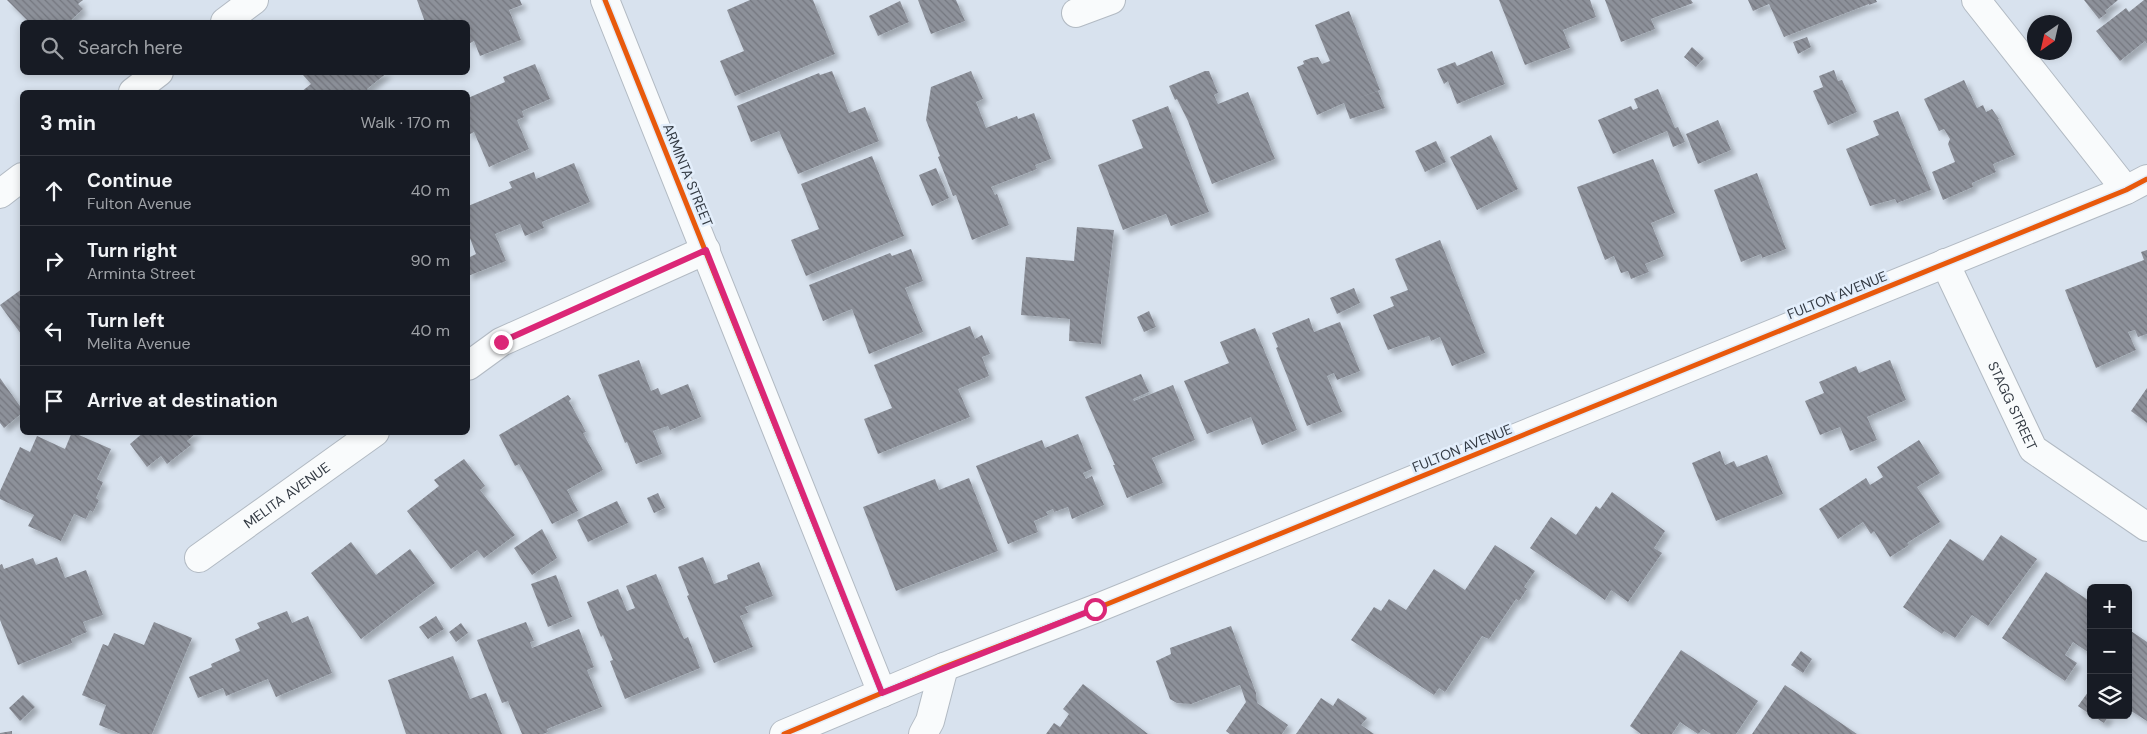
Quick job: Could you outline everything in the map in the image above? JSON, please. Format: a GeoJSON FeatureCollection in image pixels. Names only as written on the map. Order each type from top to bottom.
{"type":"FeatureCollection","features":[{"type":"Feature","properties":{"kind":"street"},"geometry":{"type":"LineString","coordinates":[[228,20],[254,0]]}},
{"type":"Feature","properties":{"kind":"street","name":"ARMINTA STREET"},"geometry":{"type":"LineString","coordinates":[[605,0],[882,693]]}},
{"type":"Feature","properties":{"kind":"street"},"geometry":{"type":"LineString","coordinates":[[1076,13],[1111,0]]}},
{"type":"Feature","properties":{"kind":"street"},"geometry":{"type":"LineString","coordinates":[[1976,0],[2137,185]]}},
{"type":"Feature","properties":{"kind":"street"},"geometry":{"type":"LineString","coordinates":[[136,90],[155,75]]}},
{"type":"Feature","properties":{"kind":"street"},"geometry":{"type":"LineString","coordinates":[[0,194],[20,179]]}},
{"type":"Feature","properties":{"kind":"street","name":"FULTON AVENUE"},"geometry":{"type":"LineString","coordinates":[[784,734],[944,667],[1095,609],[2137,185]]}},
{"type":"Feature","properties":{"kind":"street"},"geometry":{"type":"LineString","coordinates":[[470,365],[501,342],[706,250]]}},
{"type":"Feature","properties":{"kind":"street","name":"STAGG STREET"},"geometry":{"type":"LineString","coordinates":[[1945,263],[2033,449],[2147,527]]}},
{"type":"Feature","properties":{"kind":"street","name":"MELITA AVENUE"},"geometry":{"type":"LineString","coordinates":[[199,558],[370,435]]}},
{"type":"Feature","properties":{"kind":"street"},"geometry":{"type":"LineString","coordinates":[[923,734],[930,721],[944,667]]}},
{"type":"Feature","properties":{"kind":"building"},"geometry":{"type":"Polygon","coordinates":[[[7,0],[83,0],[78,4],[83,9],[71,20],[27,20],[7,0]]]}},
{"type":"Feature","properties":{"kind":"building"},"geometry":{"type":"Polygon","coordinates":[[[417,0],[520,0],[522,5],[509,10],[521,40],[480,56],[474,41],[470,43],[470,20],[424,20],[417,0]]]}},
{"type":"Feature","properties":{"kind":"building"},"geometry":{"type":"Polygon","coordinates":[[[750,0],[813,0],[835,54],[735,96],[720,61],[744,51],[727,10],[750,0]]]}},
{"type":"Feature","properties":{"kind":"building"},"geometry":{"type":"Polygon","coordinates":[[[918,0],[956,0],[965,21],[931,34],[918,0]]]}},
{"type":"Feature","properties":{"kind":"building"},"geometry":{"type":"Polygon","coordinates":[[[1499,0],[1590,0],[1596,17],[1563,30],[1570,48],[1525,65],[1499,0]]]}},
{"type":"Feature","properties":{"kind":"building"},"geometry":{"type":"Polygon","coordinates":[[[1605,0],[1691,0],[1693,3],[1651,19],[1655,29],[1621,42],[1605,0]]]}},
{"type":"Feature","properties":{"kind":"building"},"geometry":{"type":"Polygon","coordinates":[[[1748,0],[1876,0],[1877,2],[1784,37],[1769,4],[1753,11],[1748,0]]]}},
{"type":"Feature","properties":{"kind":"building"},"geometry":{"type":"Polygon","coordinates":[[[2084,0],[2118,0],[2099,19],[2084,0]]]}},
{"type":"Feature","properties":{"kind":"building"},"geometry":{"type":"Polygon","coordinates":[[[2144,0],[2147,0],[2147,44],[2145,41],[2120,61],[2096,31],[2126,8],[2129,12],[2144,0]]]}},
{"type":"Feature","properties":{"kind":"building"},"geometry":{"type":"Polygon","coordinates":[[[900,1],[909,22],[878,36],[869,16],[900,1]]]}},
{"type":"Feature","properties":{"kind":"building"},"geometry":{"type":"Polygon","coordinates":[[[1349,11],[1380,90],[1356,99],[1378,91],[1385,108],[1350,119],[1344,103],[1317,115],[1297,67],[1304,64],[1303,61],[1311,58],[1318,57],[1322,64],[1330,61],[1315,25],[1349,11]]]}},
{"type":"Feature","properties":{"kind":"building"},"geometry":{"type":"Polygon","coordinates":[[[1807,37],[1811,47],[1798,54],[1793,42],[1807,37]]]}},
{"type":"Feature","properties":{"kind":"building"},"geometry":{"type":"Polygon","coordinates":[[[1692,47],[1704,58],[1696,67],[1684,57],[1692,47]]]}},
{"type":"Feature","properties":{"kind":"building"},"geometry":{"type":"Polygon","coordinates":[[[1492,51],[1505,84],[1457,104],[1448,81],[1444,84],[1437,69],[1455,62],[1457,66],[1492,51]]]}},
{"type":"Feature","properties":{"kind":"building"},"geometry":{"type":"Polygon","coordinates":[[[535,64],[550,99],[522,111],[524,117],[517,120],[529,149],[489,167],[474,132],[470,134],[470,97],[505,82],[503,77],[535,64]]]}},
{"type":"Feature","properties":{"kind":"building"},"geometry":{"type":"Polygon","coordinates":[[[1834,70],[1838,81],[1842,80],[1857,112],[1828,125],[1813,91],[1823,87],[1819,76],[1834,70]]]}},
{"type":"Feature","properties":{"kind":"building"},"geometry":{"type":"Polygon","coordinates":[[[832,71],[849,113],[865,107],[879,141],[798,174],[779,131],[751,142],[737,106],[819,73],[820,75],[832,71]]]}},
{"type":"Feature","properties":{"kind":"building"},"geometry":{"type":"Polygon","coordinates":[[[971,71],[983,99],[976,102],[986,128],[1017,116],[1018,119],[1034,113],[1051,159],[1035,165],[1037,169],[991,187],[995,195],[997,194],[1009,225],[972,240],[956,195],[953,196],[938,157],[940,156],[926,120],[931,87],[971,71]]]}},
{"type":"Feature","properties":{"kind":"building"},"geometry":{"type":"Polygon","coordinates":[[[1209,71],[1218,93],[1214,95],[1218,104],[1248,92],[1275,159],[1212,184],[1188,121],[1169,86],[1209,71]]]}},
{"type":"Feature","properties":{"kind":"building"},"geometry":{"type":"Polygon","coordinates":[[[303,75],[384,75],[368,90],[304,90],[311,84],[303,75]]]}},
{"type":"Feature","properties":{"kind":"building"},"geometry":{"type":"Polygon","coordinates":[[[1964,80],[1977,108],[1983,105],[1986,112],[1992,109],[1999,119],[2015,155],[1993,164],[1996,172],[1972,183],[1973,187],[1943,200],[1932,172],[1955,162],[1948,144],[1950,139],[1944,129],[1939,131],[1924,99],[1964,80]]]}},
{"type":"Feature","properties":{"kind":"building"},"geometry":{"type":"Polygon","coordinates":[[[1658,89],[1675,128],[1678,127],[1685,142],[1673,147],[1667,131],[1613,154],[1598,120],[1631,106],[1633,110],[1638,108],[1634,99],[1658,89]]]}},
{"type":"Feature","properties":{"kind":"building"},"geometry":{"type":"Polygon","coordinates":[[[1168,106],[1209,212],[1171,226],[1166,214],[1123,230],[1098,165],[1143,148],[1132,120],[1168,106]]]}},
{"type":"Feature","properties":{"kind":"building"},"geometry":{"type":"Polygon","coordinates":[[[1898,111],[1931,190],[1897,203],[1895,199],[1870,206],[1846,149],[1879,135],[1873,121],[1898,111]]]}},
{"type":"Feature","properties":{"kind":"building"},"geometry":{"type":"Polygon","coordinates":[[[1718,120],[1731,150],[1698,164],[1686,134],[1718,120]]]}},
{"type":"Feature","properties":{"kind":"building"},"geometry":{"type":"Polygon","coordinates":[[[1491,135],[1518,189],[1477,210],[1450,157],[1491,135]]]}},
{"type":"Feature","properties":{"kind":"building"},"geometry":{"type":"Polygon","coordinates":[[[1436,141],[1446,162],[1425,172],[1415,151],[1436,141]]]}},
{"type":"Feature","properties":{"kind":"building"},"geometry":{"type":"Polygon","coordinates":[[[872,156],[904,236],[806,276],[791,240],[819,229],[801,184],[872,156]]]}},
{"type":"Feature","properties":{"kind":"building"},"geometry":{"type":"Polygon","coordinates":[[[1653,159],[1675,213],[1651,223],[1664,256],[1645,264],[1649,272],[1631,279],[1628,271],[1621,273],[1614,256],[1605,260],[1577,187],[1653,159]]]}},
{"type":"Feature","properties":{"kind":"building"},"geometry":{"type":"Polygon","coordinates":[[[574,163],[590,202],[542,222],[544,228],[525,236],[520,224],[495,234],[506,261],[470,275],[470,257],[476,254],[470,238],[470,205],[512,188],[509,182],[534,172],[536,179],[574,163]]]}},
{"type":"Feature","properties":{"kind":"building"},"geometry":{"type":"Polygon","coordinates":[[[936,168],[949,198],[932,206],[919,175],[936,168]]]}},
{"type":"Feature","properties":{"kind":"building"},"geometry":{"type":"Polygon","coordinates":[[[1757,173],[1786,249],[1762,258],[1761,254],[1741,262],[1714,190],[1757,173]]]}},
{"type":"Feature","properties":{"kind":"building"},"geometry":{"type":"Polygon","coordinates":[[[1077,227],[1114,230],[1101,344],[1069,341],[1070,319],[1021,315],[1026,257],[1074,261],[1077,227]]]}},
{"type":"Feature","properties":{"kind":"building"},"geometry":{"type":"Polygon","coordinates":[[[1440,240],[1485,353],[1452,366],[1440,337],[1431,341],[1429,336],[1388,350],[1373,315],[1394,306],[1390,297],[1408,290],[1395,259],[1440,240]]]}},
{"type":"Feature","properties":{"kind":"building"},"geometry":{"type":"Polygon","coordinates":[[[911,249],[923,281],[905,288],[923,332],[869,354],[852,309],[823,321],[809,285],[890,253],[892,256],[911,249]]]}},
{"type":"Feature","properties":{"kind":"building"},"geometry":{"type":"Polygon","coordinates":[[[2147,250],[2147,334],[2138,337],[2135,330],[2128,332],[2136,350],[2096,368],[2065,290],[2144,260],[2141,252],[2147,250]]]}},
{"type":"Feature","properties":{"kind":"building"},"geometry":{"type":"Polygon","coordinates":[[[1354,288],[1360,303],[1337,314],[1330,298],[1354,288]]]}},
{"type":"Feature","properties":{"kind":"building"},"geometry":{"type":"Polygon","coordinates":[[[20,290],[20,333],[0,305],[20,290]]]}},
{"type":"Feature","properties":{"kind":"building"},"geometry":{"type":"Polygon","coordinates":[[[1149,311],[1156,327],[1144,332],[1137,317],[1149,311]]]}},
{"type":"Feature","properties":{"kind":"building"},"geometry":{"type":"Polygon","coordinates":[[[1309,318],[1314,332],[1340,322],[1360,371],[1337,380],[1334,373],[1327,376],[1342,412],[1307,426],[1276,348],[1278,347],[1272,333],[1309,318]]]}},
{"type":"Feature","properties":{"kind":"building"},"geometry":{"type":"Polygon","coordinates":[[[970,326],[975,339],[982,335],[990,354],[982,357],[989,376],[958,389],[970,417],[878,454],[864,419],[892,408],[874,365],[970,326]]]}},
{"type":"Feature","properties":{"kind":"building"},"geometry":{"type":"Polygon","coordinates":[[[1255,328],[1297,430],[1262,445],[1251,417],[1207,434],[1184,381],[1229,363],[1220,342],[1255,328]]]}},
{"type":"Feature","properties":{"kind":"building"},"geometry":{"type":"Polygon","coordinates":[[[639,360],[651,391],[658,388],[661,395],[688,384],[701,417],[670,430],[668,426],[653,431],[662,454],[636,464],[627,442],[625,443],[598,375],[639,360]]]}},
{"type":"Feature","properties":{"kind":"building"},"geometry":{"type":"Polygon","coordinates":[[[1890,360],[1906,400],[1867,417],[1877,440],[1850,451],[1840,427],[1820,435],[1805,401],[1824,393],[1819,382],[1856,366],[1859,373],[1890,360]]]}},
{"type":"Feature","properties":{"kind":"building"},"geometry":{"type":"Polygon","coordinates":[[[1141,374],[1149,392],[1133,399],[1134,401],[1173,385],[1195,440],[1152,458],[1163,483],[1127,498],[1113,465],[1115,465],[1085,397],[1141,374]]]}},
{"type":"Feature","properties":{"kind":"building"},"geometry":{"type":"Polygon","coordinates":[[[0,378],[20,406],[20,415],[4,428],[0,423],[0,378]]]}},
{"type":"Feature","properties":{"kind":"building"},"geometry":{"type":"Polygon","coordinates":[[[2147,388],[2147,423],[2131,411],[2147,388]]]}},
{"type":"Feature","properties":{"kind":"building"},"geometry":{"type":"Polygon","coordinates":[[[568,395],[571,399],[569,401],[586,432],[583,433],[603,470],[567,490],[578,511],[552,524],[519,464],[515,466],[499,435],[568,395]]]}},
{"type":"Feature","properties":{"kind":"building"},"geometry":{"type":"Polygon","coordinates":[[[1078,434],[1092,469],[1083,473],[1086,479],[1092,476],[1104,505],[1072,519],[1068,507],[1054,512],[1053,509],[1046,512],[1048,515],[1034,521],[1038,532],[1008,544],[976,466],[1042,440],[1045,448],[1078,434]]]}},
{"type":"Feature","properties":{"kind":"building"},"geometry":{"type":"Polygon","coordinates":[[[71,435],[79,435],[111,449],[97,479],[103,482],[96,498],[99,500],[93,512],[90,510],[86,519],[74,514],[61,541],[28,526],[34,515],[0,499],[0,491],[20,447],[30,452],[37,436],[65,449],[71,435]]]}},
{"type":"Feature","properties":{"kind":"building"},"geometry":{"type":"Polygon","coordinates":[[[140,435],[194,435],[187,441],[191,445],[167,464],[161,456],[147,467],[130,444],[140,435]]]}},
{"type":"Feature","properties":{"kind":"building"},"geometry":{"type":"Polygon","coordinates":[[[1919,440],[1940,473],[1917,487],[1940,522],[1907,543],[1909,545],[1890,557],[1874,531],[1871,534],[1863,522],[1838,539],[1819,509],[1866,478],[1870,485],[1883,477],[1877,467],[1919,440]]]}},
{"type":"Feature","properties":{"kind":"building"},"geometry":{"type":"Polygon","coordinates":[[[1720,451],[1725,465],[1734,461],[1737,467],[1767,455],[1783,494],[1716,521],[1692,463],[1720,451]]]}},
{"type":"Feature","properties":{"kind":"building"},"geometry":{"type":"Polygon","coordinates":[[[464,459],[485,486],[480,490],[515,535],[484,558],[477,550],[451,569],[407,511],[439,486],[434,480],[464,459]]]}},
{"type":"Feature","properties":{"kind":"building"},"geometry":{"type":"Polygon","coordinates":[[[969,478],[998,551],[896,591],[863,507],[935,479],[939,490],[969,478]]]}},
{"type":"Feature","properties":{"kind":"building"},"geometry":{"type":"Polygon","coordinates":[[[1612,492],[1665,531],[1654,548],[1662,553],[1628,602],[1611,590],[1605,600],[1530,548],[1551,517],[1576,535],[1596,506],[1600,509],[1612,492]]]}},
{"type":"Feature","properties":{"kind":"building"},"geometry":{"type":"Polygon","coordinates":[[[658,493],[665,508],[654,513],[647,498],[658,493]]]}},
{"type":"Feature","properties":{"kind":"building"},"geometry":{"type":"Polygon","coordinates":[[[617,501],[628,523],[588,542],[577,520],[617,501]]]}},
{"type":"Feature","properties":{"kind":"building"},"geometry":{"type":"Polygon","coordinates":[[[542,529],[557,558],[532,575],[514,548],[542,529]]]}},
{"type":"Feature","properties":{"kind":"building"},"geometry":{"type":"Polygon","coordinates":[[[2001,535],[2037,559],[1988,626],[1972,615],[1955,638],[1944,631],[1942,634],[1903,607],[1950,539],[1983,561],[2001,535]]]}},
{"type":"Feature","properties":{"kind":"building"},"geometry":{"type":"Polygon","coordinates":[[[351,542],[376,575],[410,549],[435,583],[361,639],[311,573],[351,542]]]}},
{"type":"Feature","properties":{"kind":"building"},"geometry":{"type":"Polygon","coordinates":[[[1495,545],[1535,571],[1524,587],[1527,589],[1519,601],[1516,599],[1489,639],[1482,636],[1445,692],[1439,688],[1434,695],[1351,640],[1374,607],[1381,611],[1389,599],[1406,610],[1434,569],[1465,590],[1495,545]]]}},
{"type":"Feature","properties":{"kind":"building"},"geometry":{"type":"Polygon","coordinates":[[[57,557],[65,578],[86,570],[103,615],[83,622],[87,632],[71,639],[72,643],[18,665],[0,620],[0,565],[2,564],[4,569],[33,558],[36,565],[57,557]]]}},
{"type":"Feature","properties":{"kind":"building"},"geometry":{"type":"Polygon","coordinates":[[[703,557],[714,584],[728,579],[727,575],[759,562],[773,596],[745,607],[748,613],[740,616],[753,647],[714,663],[687,596],[689,595],[678,567],[703,557]]]}},
{"type":"Feature","properties":{"kind":"building"},"geometry":{"type":"Polygon","coordinates":[[[2046,572],[2087,599],[2087,651],[2073,642],[2065,655],[2077,663],[2065,681],[2002,638],[2046,572]]]}},
{"type":"Feature","properties":{"kind":"building"},"geometry":{"type":"Polygon","coordinates":[[[656,574],[684,639],[688,637],[700,668],[625,699],[610,661],[613,660],[603,635],[601,637],[587,602],[618,589],[627,611],[635,608],[626,586],[656,574]]]}},
{"type":"Feature","properties":{"kind":"building"},"geometry":{"type":"Polygon","coordinates":[[[556,575],[572,617],[548,627],[531,584],[556,575]]]}},
{"type":"Feature","properties":{"kind":"building"},"geometry":{"type":"Polygon","coordinates":[[[287,611],[292,623],[308,616],[332,673],[276,697],[268,679],[226,696],[223,688],[198,698],[189,677],[212,667],[211,664],[240,651],[235,639],[260,628],[257,623],[287,611]]]}},
{"type":"Feature","properties":{"kind":"building"},"geometry":{"type":"Polygon","coordinates":[[[436,616],[444,629],[428,639],[419,627],[436,616]]]}},
{"type":"Feature","properties":{"kind":"building"},"geometry":{"type":"Polygon","coordinates":[[[154,622],[192,638],[152,734],[121,734],[99,725],[106,705],[82,695],[103,644],[108,646],[114,633],[144,645],[154,622]]]}},
{"type":"Feature","properties":{"kind":"building"},"geometry":{"type":"Polygon","coordinates":[[[526,622],[534,641],[530,642],[532,648],[579,629],[594,667],[587,670],[602,707],[547,729],[548,732],[543,734],[522,734],[508,701],[502,703],[477,640],[526,622]]]}},
{"type":"Feature","properties":{"kind":"building"},"geometry":{"type":"Polygon","coordinates":[[[461,623],[468,633],[456,642],[449,632],[461,623]]]}},
{"type":"Feature","properties":{"kind":"building"},"geometry":{"type":"Polygon","coordinates":[[[1231,626],[1256,693],[1257,703],[1288,725],[1282,734],[1230,734],[1226,731],[1246,702],[1240,685],[1191,704],[1177,703],[1170,699],[1156,661],[1171,654],[1170,648],[1231,626]]]}},
{"type":"Feature","properties":{"kind":"building"},"geometry":{"type":"Polygon","coordinates":[[[2132,632],[2147,642],[2147,721],[2132,712],[2132,632]]]}},
{"type":"Feature","properties":{"kind":"building"},"geometry":{"type":"Polygon","coordinates":[[[1681,650],[1758,701],[1736,734],[1711,734],[1703,729],[1698,734],[1680,722],[1672,734],[1641,734],[1630,726],[1681,650]]]}},
{"type":"Feature","properties":{"kind":"building"},"geometry":{"type":"Polygon","coordinates":[[[1801,651],[1812,659],[1803,673],[1791,665],[1801,651]]]}},
{"type":"Feature","properties":{"kind":"building"},"geometry":{"type":"Polygon","coordinates":[[[453,656],[470,699],[486,693],[502,734],[406,734],[388,680],[453,656]]]}},
{"type":"Feature","properties":{"kind":"building"},"geometry":{"type":"Polygon","coordinates":[[[1083,684],[1148,734],[1046,734],[1054,723],[1060,727],[1069,714],[1063,709],[1083,684]]]}},
{"type":"Feature","properties":{"kind":"building"},"geometry":{"type":"Polygon","coordinates":[[[1785,685],[1857,734],[1752,734],[1785,685]]]}},
{"type":"Feature","properties":{"kind":"building"},"geometry":{"type":"Polygon","coordinates":[[[2087,694],[2087,712],[2078,706],[2087,694]]]}},
{"type":"Feature","properties":{"kind":"building"},"geometry":{"type":"Polygon","coordinates":[[[23,695],[35,707],[20,721],[9,708],[23,695]]]}},
{"type":"Feature","properties":{"kind":"building"},"geometry":{"type":"Polygon","coordinates":[[[1321,698],[1333,706],[1338,698],[1367,718],[1361,725],[1374,734],[1296,734],[1321,698]]]}},
{"type":"Feature","properties":{"kind":"building"},"geometry":{"type":"Polygon","coordinates":[[[2098,719],[2106,719],[2104,723],[2098,719]]]}},
{"type":"Feature","properties":{"kind":"building"},"geometry":{"type":"Polygon","coordinates":[[[12,731],[12,734],[0,734],[0,733],[12,731]]]}},
{"type":"Feature","properties":{"kind":"cycle path"},"geometry":{"type":"LineString","coordinates":[[605,0],[882,693]]}},
{"type":"Feature","properties":{"kind":"cycle path"},"geometry":{"type":"LineString","coordinates":[[784,734],[944,667],[1095,609],[2126,190],[2147,179]]}},
{"type":"Feature","properties":{"kind":"route"},"geometry":{"type":"LineString","coordinates":[[501,342],[706,250],[882,693],[1095,609]]}}]}
